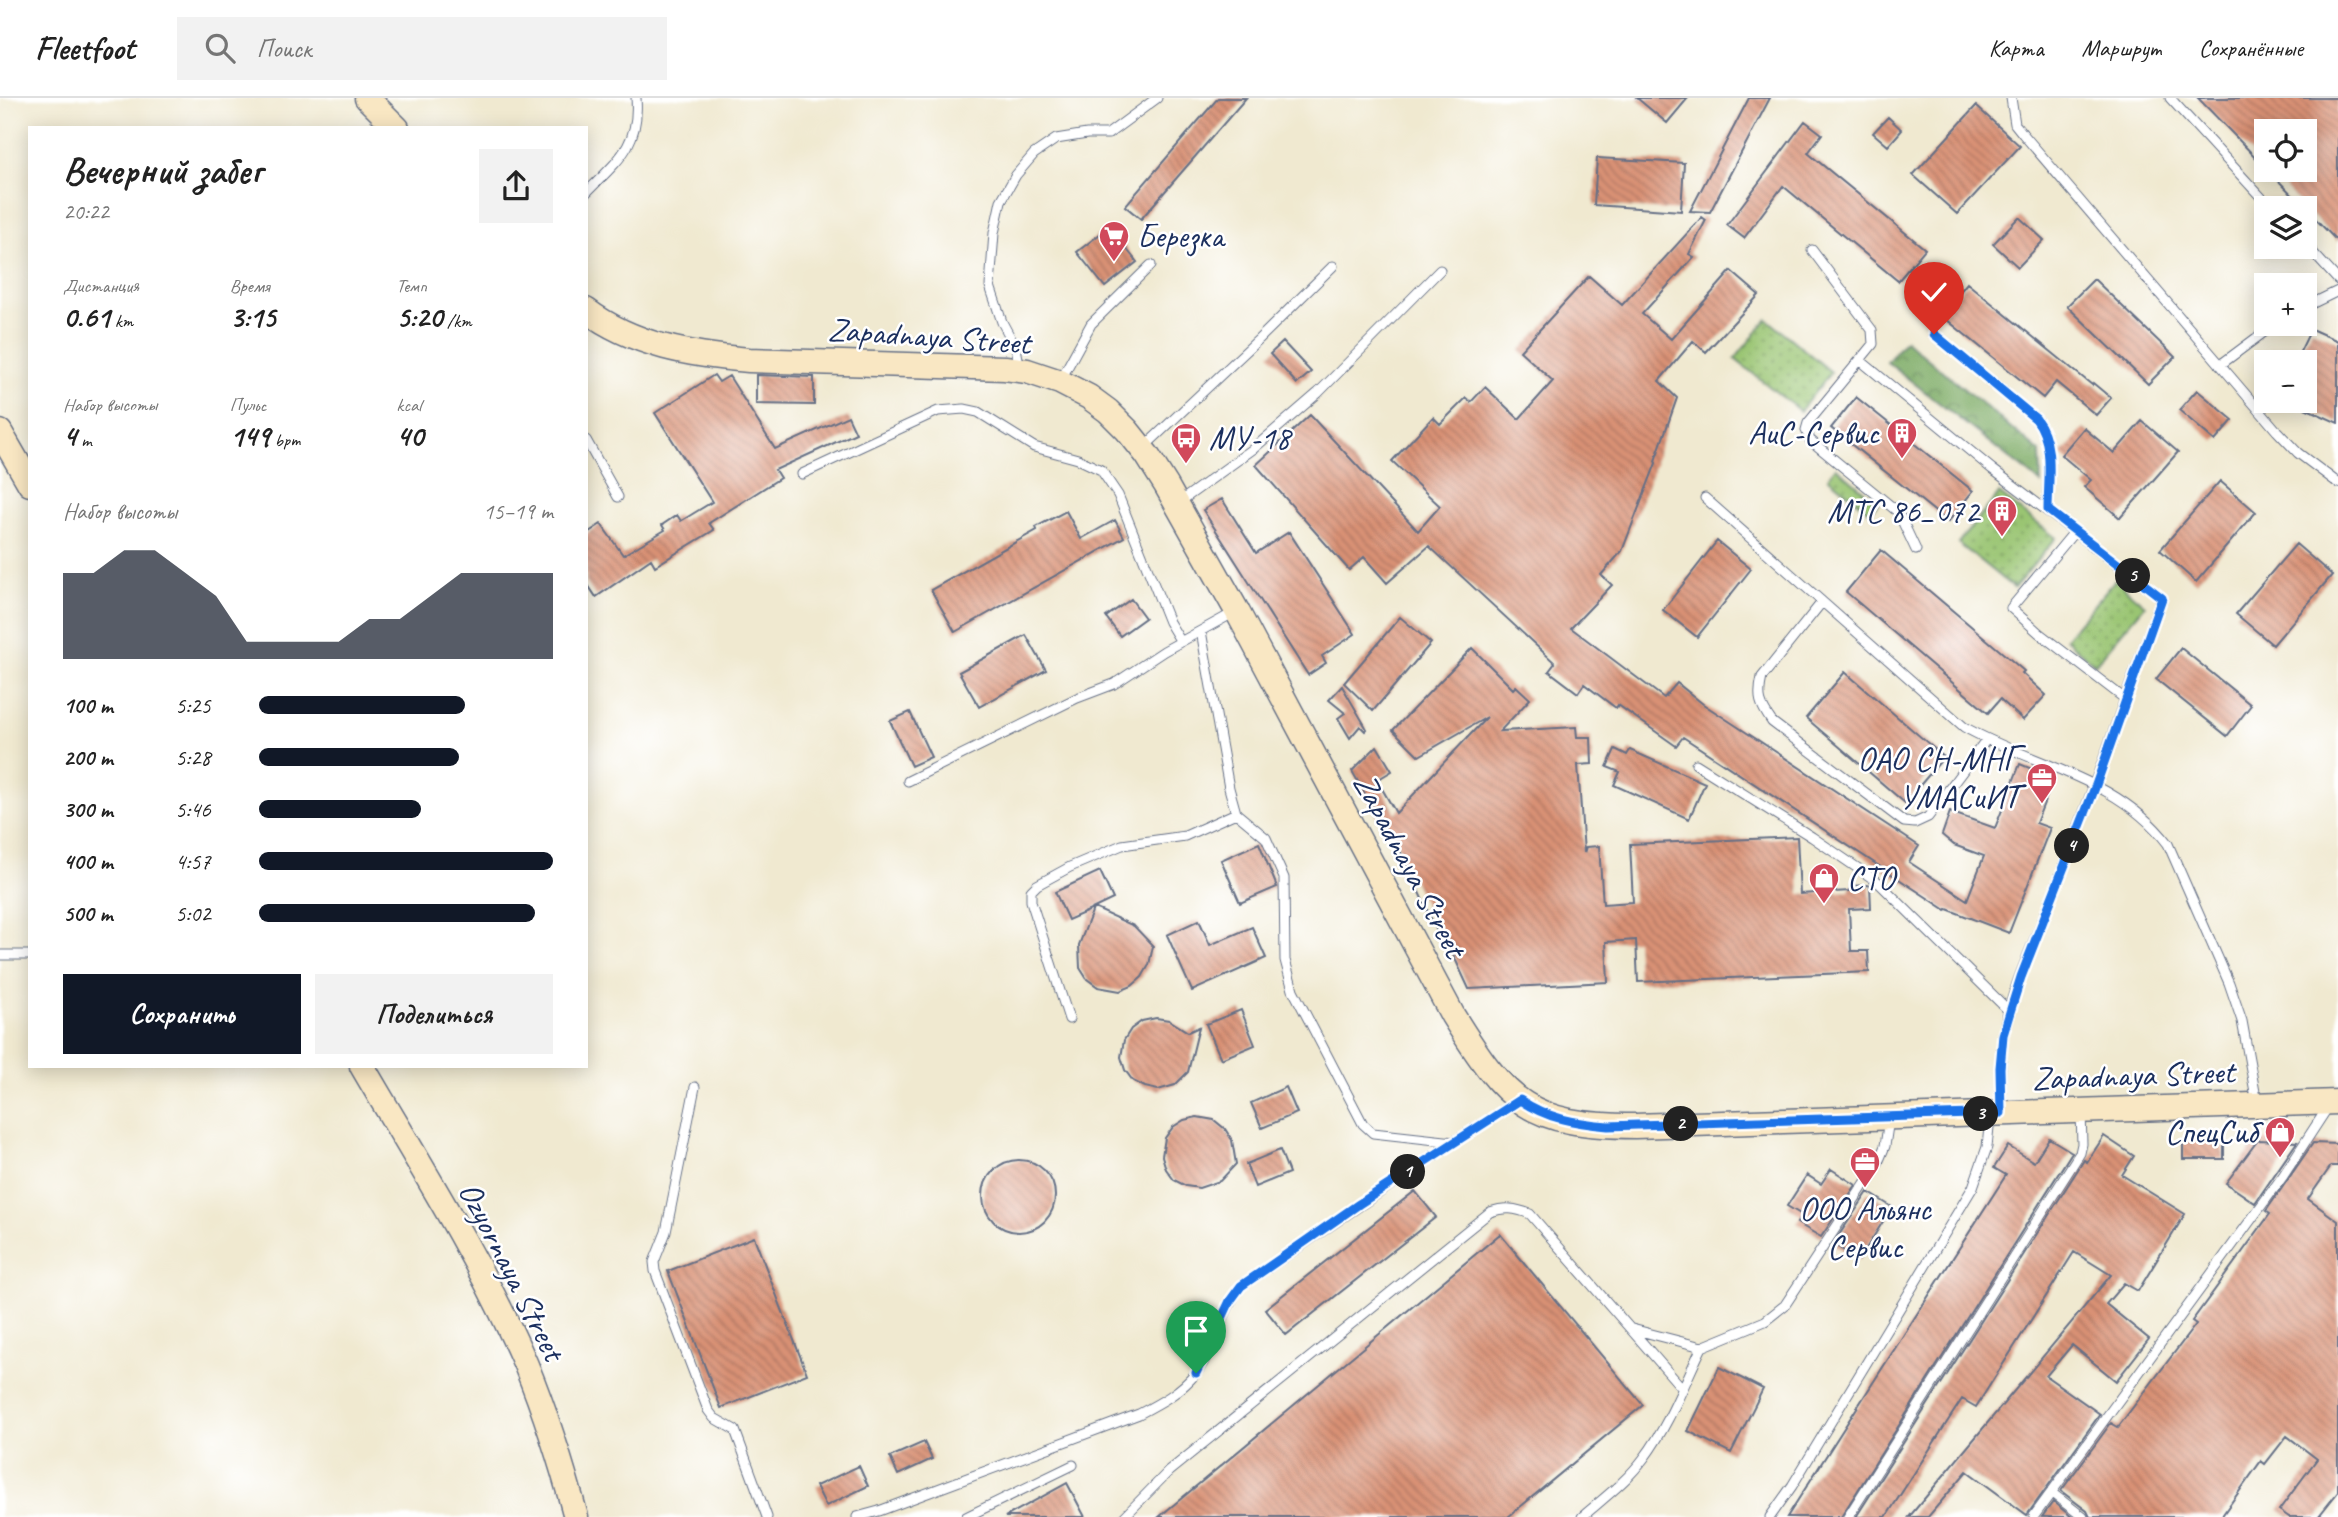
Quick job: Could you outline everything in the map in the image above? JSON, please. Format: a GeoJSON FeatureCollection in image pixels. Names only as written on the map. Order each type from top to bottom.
{"type":"FeatureCollection","features":[{"type":"Feature","properties":{"kind":"street"},"geometry":{"type":"LineString","coordinates":[[367,98],[395,126]]}},
{"type":"Feature","properties":{"kind":"street","name":"Zapadnaya Street"},"geometry":{"type":"LineString","coordinates":[[588,312],[633,337],[663,347],[720,358],[986,366],[1021,371],[1059,382],[1089,397],[1108,411],[1128,430],[1142,449],[1176,504],[1237,611],[1453,1016],[1496,1079],[1520,1100],[1549,1117],[1608,1126],[2334,1102]]}},
{"type":"Feature","properties":{"kind":"street"},"geometry":{"type":"LineString","coordinates":[[0,432],[28,481]]}},
{"type":"Feature","properties":{"kind":"street","name":"Ozyornaya Street"},"geometry":{"type":"LineString","coordinates":[[363,1068],[473,1258],[525,1364],[546,1418],[576,1517]]}},
{"type":"Feature","properties":{"kind":"lane"},"geometry":{"type":"LineString","coordinates":[[588,191],[628,146],[635,132],[636,98]]}},
{"type":"Feature","properties":{"kind":"lane"},"geometry":{"type":"LineString","coordinates":[[1021,371],[1016,348],[1002,322],[990,286],[994,233],[1001,201],[1016,175],[1034,154],[1056,139],[1108,134],[1157,98]]}},
{"type":"Feature","properties":{"kind":"lane"},"geometry":{"type":"LineString","coordinates":[[2011,98],[2015,124],[2023,134],[2298,453],[2338,483]]}},
{"type":"Feature","properties":{"kind":"lane"},"geometry":{"type":"LineString","coordinates":[[2169,98],[2260,196]]}},
{"type":"Feature","properties":{"kind":"lane"},"geometry":{"type":"LineString","coordinates":[[1812,250],[1872,330],[1873,344],[1808,423],[1810,440],[1898,512],[1916,551]]}},
{"type":"Feature","properties":{"kind":"lane"},"geometry":{"type":"LineString","coordinates":[[2317,257],[2338,280]]}},
{"type":"Feature","properties":{"kind":"lane"},"geometry":{"type":"LineString","coordinates":[[1059,382],[1091,324],[1151,265]]}},
{"type":"Feature","properties":{"kind":"lane"},"geometry":{"type":"LineString","coordinates":[[1142,449],[1333,266]]}},
{"type":"Feature","properties":{"kind":"lane"},"geometry":{"type":"LineString","coordinates":[[1176,504],[1253,449],[1318,393],[1440,270]]}},
{"type":"Feature","properties":{"kind":"lane"},"geometry":{"type":"LineString","coordinates":[[2317,301],[2338,291]]}},
{"type":"Feature","properties":{"kind":"lane"},"geometry":{"type":"LineString","coordinates":[[1934,334],[2036,419],[2045,430],[2048,441],[2048,510]]}},
{"type":"Feature","properties":{"kind":"lane"},"geometry":{"type":"LineString","coordinates":[[2220,365],[2259,336]]}},
{"type":"Feature","properties":{"kind":"lane"},"geometry":{"type":"LineString","coordinates":[[1770,1517],[1799,1475],[1973,1187],[1996,1114],[2003,1035],[2021,977],[2096,785],[2162,598],[1992,469],[1861,361]]}},
{"type":"Feature","properties":{"kind":"lane"},"geometry":{"type":"LineString","coordinates":[[802,474],[938,411],[964,409],[978,412],[1034,447],[1078,458],[1101,470],[1118,495],[1169,622],[1181,642]]}},
{"type":"Feature","properties":{"kind":"lane"},"geometry":{"type":"LineString","coordinates":[[588,444],[618,497]]}},
{"type":"Feature","properties":{"kind":"lane"},"geometry":{"type":"LineString","coordinates":[[1705,498],[1964,727],[1986,740],[2096,785],[2132,806],[2153,824],[2168,844],[2229,983],[2242,1021],[2258,1104]]}},
{"type":"Feature","properties":{"kind":"lane"},"geometry":{"type":"LineString","coordinates":[[2075,531],[2011,608],[2125,699]]}},
{"type":"Feature","properties":{"kind":"lane"},"geometry":{"type":"LineString","coordinates":[[1822,602],[1762,677],[1758,691],[1761,707],[1772,722],[1904,822],[1915,823],[1928,817],[1986,740]]}},
{"type":"Feature","properties":{"kind":"lane"},"geometry":{"type":"LineString","coordinates":[[908,781],[1077,698],[1114,684],[1237,611]]}},
{"type":"Feature","properties":{"kind":"lane"},"geometry":{"type":"LineString","coordinates":[[1201,631],[1229,789],[1236,813],[1266,838],[1284,878],[1285,960],[1290,982],[1363,1124],[1373,1133],[1454,1142]]}},
{"type":"Feature","properties":{"kind":"lane"},"geometry":{"type":"LineString","coordinates":[[1696,764],[1878,882],[2010,1012]]}},
{"type":"Feature","properties":{"kind":"lane"},"geometry":{"type":"LineString","coordinates":[[1069,1020],[1031,901],[1031,891],[1070,867],[1122,845],[1185,836],[1236,813]]}},
{"type":"Feature","properties":{"kind":"lane"},"geometry":{"type":"LineString","coordinates":[[0,955],[28,955]]}},
{"type":"Feature","properties":{"kind":"lane"},"geometry":{"type":"LineString","coordinates":[[695,1087],[666,1232],[654,1262],[655,1271],[709,1410],[714,1418],[735,1430],[767,1517]]}},
{"type":"Feature","properties":{"kind":"lane"},"geometry":{"type":"LineString","coordinates":[[857,1517],[1139,1414],[1164,1401],[1196,1373],[1230,1301],[1241,1286],[1520,1100]]}},
{"type":"Feature","properties":{"kind":"lane"},"geometry":{"type":"LineString","coordinates":[[2034,1516],[2283,1176],[2334,1102]]}},
{"type":"Feature","properties":{"kind":"lane"},"geometry":{"type":"LineString","coordinates":[[1848,1517],[2080,1153],[2081,1110]]}},
{"type":"Feature","properties":{"kind":"lane"},"geometry":{"type":"LineString","coordinates":[[1631,1329],[1702,1347],[1765,1321],[1785,1305],[1878,1165],[1885,1146],[1890,1117]]}},
{"type":"Feature","properties":{"kind":"lane"},"geometry":{"type":"LineString","coordinates":[[1124,1517],[1169,1471],[1490,1212],[1503,1208],[1530,1214],[1682,1388]]}},
{"type":"Feature","properties":{"kind":"lane"},"geometry":{"type":"LineString","coordinates":[[1582,1517],[1628,1477],[1661,1434],[1702,1347]]}},
{"type":"Feature","properties":{"kind":"lane"},"geometry":{"type":"LineString","coordinates":[[966,1517],[1073,1465]]}},
{"type":"Feature","properties":{"kind":"lane"},"geometry":{"type":"LineString","coordinates":[[2052,1493],[2083,1517]]}},
{"type":"Feature","properties":{"kind":"green space"},"geometry":{"type":"Polygon","coordinates":[[[1767,319],[1831,372],[1800,411],[1735,359],[1767,319]]]}},
{"type":"Feature","properties":{"kind":"green space"},"geometry":{"type":"Polygon","coordinates":[[[1905,340],[2040,452],[2041,483],[1887,362],[1905,340]]]}},
{"type":"Feature","properties":{"kind":"green space"},"geometry":{"type":"Polygon","coordinates":[[[1836,467],[1878,503],[1870,512],[1828,477],[1836,467]]]}},
{"type":"Feature","properties":{"kind":"green space"},"geometry":{"type":"Polygon","coordinates":[[[1999,494],[2056,538],[2014,588],[1958,543],[1999,494]]]}},
{"type":"Feature","properties":{"kind":"green space"},"geometry":{"type":"Polygon","coordinates":[[[2115,580],[2145,605],[2095,664],[2065,639],[2115,580]]]}},
{"type":"Feature","properties":{"kind":"building"},"geometry":{"type":"Polygon","coordinates":[[[1218,98],[1246,98],[1141,219],[1125,206],[1218,98]]]}},
{"type":"Feature","properties":{"kind":"building"},"geometry":{"type":"Polygon","coordinates":[[[1637,98],[1688,98],[1667,123],[1637,98]]]}},
{"type":"Feature","properties":{"kind":"building"},"geometry":{"type":"Polygon","coordinates":[[[1749,98],[1770,98],[1710,212],[1690,211],[1749,98]]]}},
{"type":"Feature","properties":{"kind":"building"},"geometry":{"type":"Polygon","coordinates":[[[2198,98],[2338,98],[2338,242],[2317,220],[2317,196],[2293,196],[2280,182],[2317,182],[2317,119],[2254,119],[2254,156],[2198,98]]]}},
{"type":"Feature","properties":{"kind":"building"},"geometry":{"type":"Polygon","coordinates":[[[1976,106],[2020,146],[1957,214],[1913,175],[1976,106]]]}},
{"type":"Feature","properties":{"kind":"building"},"geometry":{"type":"Polygon","coordinates":[[[1888,117],[1902,130],[1888,146],[1873,133],[1888,117]]]}},
{"type":"Feature","properties":{"kind":"building"},"geometry":{"type":"Polygon","coordinates":[[[1805,121],[1822,134],[1808,153],[1925,249],[1898,281],[1783,186],[1744,238],[1727,225],[1805,121]]]}},
{"type":"Feature","properties":{"kind":"building"},"geometry":{"type":"Polygon","coordinates":[[[1597,158],[1684,163],[1681,211],[1594,205],[1597,158]]]}},
{"type":"Feature","properties":{"kind":"building"},"geometry":{"type":"Polygon","coordinates":[[[1702,217],[1706,220],[1689,254],[1694,257],[1642,314],[1671,339],[1731,271],[1759,295],[1706,352],[1693,341],[1659,381],[1677,398],[1656,463],[1622,551],[1601,575],[1612,585],[1571,628],[1664,698],[1677,683],[1703,704],[1919,846],[1909,862],[1967,900],[1984,856],[1954,845],[1942,835],[1950,812],[1995,828],[2020,764],[2054,778],[2036,823],[2050,828],[2009,933],[1946,910],[1683,737],[1676,746],[1584,684],[1578,693],[1549,671],[1555,663],[1429,546],[1387,583],[1364,557],[1349,570],[1256,465],[1310,415],[1418,531],[1440,506],[1392,461],[1433,417],[1440,424],[1466,398],[1471,402],[1485,387],[1519,419],[1553,381],[1520,351],[1589,276],[1622,305],[1702,217]]]}},
{"type":"Feature","properties":{"kind":"building"},"geometry":{"type":"Polygon","coordinates":[[[2019,217],[2044,240],[2018,267],[1993,244],[2019,217]]]}},
{"type":"Feature","properties":{"kind":"building"},"geometry":{"type":"Polygon","coordinates":[[[1109,227],[1137,262],[1105,287],[1077,252],[1109,227]]]}},
{"type":"Feature","properties":{"kind":"building"},"geometry":{"type":"Polygon","coordinates":[[[2094,279],[2175,357],[2148,384],[2067,306],[2094,279]]]}},
{"type":"Feature","properties":{"kind":"building"},"geometry":{"type":"Polygon","coordinates":[[[1967,283],[2111,398],[2096,415],[2056,382],[2043,398],[1941,315],[1967,283]]]}},
{"type":"Feature","properties":{"kind":"building"},"geometry":{"type":"Polygon","coordinates":[[[2317,332],[2338,341],[2338,423],[2316,413],[2317,350],[2301,350],[2308,336],[2317,336],[2317,332]]]}},
{"type":"Feature","properties":{"kind":"building"},"geometry":{"type":"Polygon","coordinates":[[[1283,342],[1311,372],[1297,384],[1270,354],[1283,342]]]}},
{"type":"Feature","properties":{"kind":"building"},"geometry":{"type":"Polygon","coordinates":[[[714,375],[719,382],[729,376],[775,449],[848,416],[856,433],[775,470],[780,478],[709,523],[714,530],[655,566],[651,559],[596,597],[588,585],[588,533],[601,524],[623,555],[665,530],[662,525],[677,515],[681,521],[712,502],[655,413],[714,375]]]}},
{"type":"Feature","properties":{"kind":"building"},"geometry":{"type":"Polygon","coordinates":[[[756,375],[814,377],[814,405],[756,404],[756,375]]]}},
{"type":"Feature","properties":{"kind":"building"},"geometry":{"type":"Polygon","coordinates":[[[2197,390],[2233,420],[2215,441],[2179,410],[2197,390]]]}},
{"type":"Feature","properties":{"kind":"building","name":"АиС-Сервис"},"geometry":{"type":"Polygon","coordinates":[[[1856,397],[1973,491],[1948,522],[1831,428],[1856,397]]]}},
{"type":"Feature","properties":{"kind":"building"},"geometry":{"type":"Polygon","coordinates":[[[2142,421],[2178,452],[2120,518],[2084,487],[2091,480],[2061,455],[2084,428],[2114,453],[2142,421]]]}},
{"type":"Feature","properties":{"kind":"building"},"geometry":{"type":"Polygon","coordinates":[[[2220,481],[2256,512],[2196,582],[2160,550],[2220,481]]]}},
{"type":"Feature","properties":{"kind":"building"},"geometry":{"type":"Polygon","coordinates":[[[1222,499],[1256,553],[1289,532],[1355,634],[1322,656],[1326,663],[1308,675],[1203,510],[1222,499]]]}},
{"type":"Feature","properties":{"kind":"building"},"geometry":{"type":"Polygon","coordinates":[[[1066,511],[1081,539],[1115,520],[1124,537],[955,632],[931,590],[1066,511]]]}},
{"type":"Feature","properties":{"kind":"building"},"geometry":{"type":"Polygon","coordinates":[[[1717,541],[1751,569],[1697,637],[1663,610],[1717,541]]]}},
{"type":"Feature","properties":{"kind":"building"},"geometry":{"type":"Polygon","coordinates":[[[2296,544],[2332,575],[2273,645],[2236,614],[2296,544]]]}},
{"type":"Feature","properties":{"kind":"building"},"geometry":{"type":"Polygon","coordinates":[[[1881,550],[2024,671],[2022,673],[2046,695],[2023,720],[2000,699],[1988,713],[1846,592],[1881,550]]]}},
{"type":"Feature","properties":{"kind":"building"},"geometry":{"type":"Polygon","coordinates":[[[1131,599],[1145,618],[1120,636],[1106,617],[1131,599]]]}},
{"type":"Feature","properties":{"kind":"building"},"geometry":{"type":"Polygon","coordinates":[[[1400,617],[1431,643],[1373,711],[1344,683],[1400,617]]]}},
{"type":"Feature","properties":{"kind":"building"},"geometry":{"type":"Polygon","coordinates":[[[1026,635],[1046,670],[979,707],[959,672],[1026,635]]]}},
{"type":"Feature","properties":{"kind":"building"},"geometry":{"type":"Polygon","coordinates":[[[1472,648],[1513,689],[1516,686],[1530,699],[1500,731],[1576,727],[1577,737],[1591,737],[1592,764],[1578,765],[1584,853],[1586,847],[1599,846],[1603,904],[1633,902],[1630,844],[1797,837],[1800,894],[1850,891],[1850,886],[1870,885],[1871,908],[1849,909],[1851,951],[1868,951],[1869,972],[1638,982],[1636,940],[1606,942],[1608,982],[1469,989],[1451,950],[1446,951],[1396,842],[1393,843],[1352,771],[1377,746],[1392,771],[1377,780],[1396,813],[1487,717],[1419,756],[1393,730],[1472,648]]]}},
{"type":"Feature","properties":{"kind":"building"},"geometry":{"type":"Polygon","coordinates":[[[2181,648],[2251,705],[2227,736],[2156,679],[2181,648]]]}},
{"type":"Feature","properties":{"kind":"building"},"geometry":{"type":"Polygon","coordinates":[[[1845,672],[1944,757],[1905,803],[1806,718],[1845,672]]]}},
{"type":"Feature","properties":{"kind":"building"},"geometry":{"type":"Polygon","coordinates":[[[1342,686],[1367,729],[1365,731],[1360,726],[1350,738],[1338,718],[1345,713],[1329,700],[1342,686]]]}},
{"type":"Feature","properties":{"kind":"building"},"geometry":{"type":"Polygon","coordinates":[[[910,712],[931,757],[911,766],[890,721],[910,712]]]}},
{"type":"Feature","properties":{"kind":"building"},"geometry":{"type":"Polygon","coordinates":[[[1615,749],[1627,755],[1630,750],[1705,783],[1689,819],[1614,785],[1620,772],[1607,767],[1615,749]]]}},
{"type":"Feature","properties":{"kind":"building"},"geometry":{"type":"Polygon","coordinates":[[[1259,843],[1277,887],[1240,903],[1221,860],[1259,843]]]}},
{"type":"Feature","properties":{"kind":"building"},"geometry":{"type":"Polygon","coordinates":[[[1100,871],[1113,899],[1094,908],[1134,926],[1153,946],[1149,965],[1142,977],[1132,986],[1120,991],[1098,987],[1087,979],[1080,968],[1079,945],[1093,909],[1068,920],[1055,892],[1100,871]]]}},
{"type":"Feature","properties":{"kind":"building"},"geometry":{"type":"Polygon","coordinates":[[[1199,920],[1210,945],[1252,927],[1266,958],[1192,991],[1167,935],[1199,920]]]}},
{"type":"Feature","properties":{"kind":"building"},"geometry":{"type":"Polygon","coordinates":[[[1241,1010],[1255,1045],[1221,1059],[1206,1024],[1241,1010]]]}},
{"type":"Feature","properties":{"kind":"building"},"geometry":{"type":"Polygon","coordinates":[[[1156,1018],[1169,1020],[1188,1032],[1199,1027],[1188,1072],[1175,1085],[1158,1090],[1133,1081],[1125,1070],[1121,1057],[1124,1040],[1131,1029],[1142,1021],[1156,1018]]]}},
{"type":"Feature","properties":{"kind":"building"},"geometry":{"type":"Polygon","coordinates":[[[1286,1087],[1297,1113],[1262,1128],[1251,1103],[1286,1087]]]}},
{"type":"Feature","properties":{"kind":"building"},"geometry":{"type":"Polygon","coordinates":[[[1197,1117],[1214,1120],[1225,1129],[1232,1140],[1236,1164],[1220,1181],[1199,1188],[1174,1180],[1166,1169],[1162,1156],[1165,1138],[1173,1127],[1184,1120],[1197,1117]]]}},
{"type":"Feature","properties":{"kind":"building"},"geometry":{"type":"Polygon","coordinates":[[[2104,1136],[2134,1156],[2122,1175],[2185,1214],[2138,1291],[2124,1283],[2106,1304],[2149,1339],[2116,1381],[2072,1345],[2046,1376],[2100,1414],[2027,1515],[1967,1471],[1928,1517],[1909,1517],[2111,1275],[2074,1252],[1976,1407],[1962,1399],[1886,1517],[1856,1517],[2084,1160],[2087,1162],[2104,1136]]]}},
{"type":"Feature","properties":{"kind":"building"},"geometry":{"type":"Polygon","coordinates":[[[2049,1138],[2072,1152],[1841,1517],[1787,1517],[2006,1175],[1994,1168],[2008,1146],[2034,1162],[2049,1138]]]}},
{"type":"Feature","properties":{"kind":"building"},"geometry":{"type":"Polygon","coordinates":[[[2224,1139],[2224,1159],[2183,1159],[2183,1140],[2224,1139]]]}},
{"type":"Feature","properties":{"kind":"building"},"geometry":{"type":"Polygon","coordinates":[[[2258,1140],[2297,1142],[2255,1203],[2226,1183],[2258,1140]]]}},
{"type":"Feature","properties":{"kind":"building"},"geometry":{"type":"Polygon","coordinates":[[[2313,1143],[2338,1144],[2338,1166],[2331,1166],[2308,1199],[2338,1221],[2338,1492],[2318,1517],[2289,1517],[2279,1510],[2317,1459],[2287,1436],[2265,1464],[2261,1461],[2221,1517],[2090,1517],[2087,1511],[2061,1491],[2111,1423],[2118,1427],[2196,1324],[2192,1321],[2270,1214],[2266,1211],[2313,1143]]]}},
{"type":"Feature","properties":{"kind":"building"},"geometry":{"type":"Polygon","coordinates":[[[1280,1150],[1289,1173],[1255,1187],[1246,1164],[1280,1150]]]}},
{"type":"Feature","properties":{"kind":"building"},"geometry":{"type":"Polygon","coordinates":[[[1019,1160],[1039,1166],[1049,1176],[1055,1196],[1049,1216],[1039,1226],[1019,1232],[999,1226],[989,1216],[983,1196],[989,1176],[999,1166],[1019,1160]]]}},
{"type":"Feature","properties":{"kind":"building"},"geometry":{"type":"Polygon","coordinates":[[[1831,1169],[1856,1185],[1821,1237],[1797,1223],[1802,1215],[1787,1206],[1807,1175],[1821,1184],[1831,1169]]]}},
{"type":"Feature","properties":{"kind":"building"},"geometry":{"type":"Polygon","coordinates":[[[1415,1191],[1436,1217],[1286,1335],[1265,1309],[1415,1191]]]}},
{"type":"Feature","properties":{"kind":"building"},"geometry":{"type":"Polygon","coordinates":[[[1868,1192],[1892,1207],[1859,1260],[1833,1244],[1868,1192]]]}},
{"type":"Feature","properties":{"kind":"building"},"geometry":{"type":"Polygon","coordinates":[[[1500,1234],[1643,1405],[1508,1517],[1159,1517],[1500,1234]]]}},
{"type":"Feature","properties":{"kind":"building"},"geometry":{"type":"Polygon","coordinates":[[[754,1237],[807,1374],[721,1408],[668,1271],[754,1237]]]}},
{"type":"Feature","properties":{"kind":"building"},"geometry":{"type":"Polygon","coordinates":[[[1719,1367],[1763,1389],[1731,1453],[1688,1431],[1719,1367]]]}},
{"type":"Feature","properties":{"kind":"building"},"geometry":{"type":"Polygon","coordinates":[[[924,1442],[932,1459],[898,1475],[890,1457],[924,1442]]]}},
{"type":"Feature","properties":{"kind":"building"},"geometry":{"type":"Polygon","coordinates":[[[859,1466],[868,1486],[826,1506],[816,1486],[859,1466]]]}},
{"type":"Feature","properties":{"kind":"building"},"geometry":{"type":"Polygon","coordinates":[[[1067,1483],[1085,1517],[1005,1517],[1067,1483]]]}},
{"type":"Feature","properties":{"kind":"building"},"geometry":{"type":"Polygon","coordinates":[[[2053,1502],[2072,1517],[2042,1517],[2053,1502]]]}},
{"type":"Feature","properties":{"kind":"place","name":"Березка"},"geometry":{"type":"Point","coordinates":[1114,263]}},
{"type":"Feature","properties":{"kind":"place","name":"АиС-Сервис"},"geometry":{"type":"Point","coordinates":[1902,460]}},
{"type":"Feature","properties":{"kind":"place","name":"МУ-18"},"geometry":{"type":"Point","coordinates":[1186,465]}},
{"type":"Feature","properties":{"kind":"place","name":"МТС 86_072"},"geometry":{"type":"Point","coordinates":[2002,538]}},
{"type":"Feature","properties":{"kind":"place","name":"ОАО СН-МНГ УМАСиИТ"},"geometry":{"type":"Point","coordinates":[2042,805]}},
{"type":"Feature","properties":{"kind":"place","name":"СТО"},"geometry":{"type":"Point","coordinates":[1824,905]}},
{"type":"Feature","properties":{"kind":"place","name":"СпецСиб"},"geometry":{"type":"Point","coordinates":[2280,1159]}},
{"type":"Feature","properties":{"kind":"place","name":"ООО Альянс Сервис"},"geometry":{"type":"Point","coordinates":[1865,1189]}},
{"type":"Feature","properties":{"kind":"route"},"geometry":{"type":"LineString","coordinates":[[1196,1373],[1230,1301],[1241,1286],[1359,1204],[1520,1100],[1549,1117],[1608,1126],[2001,1113],[2000,1068],[2003,1035],[2010,1012],[2021,977],[2096,785],[2162,598],[2048,510],[2048,441],[2045,430],[2036,419],[1934,334]]}}]}
